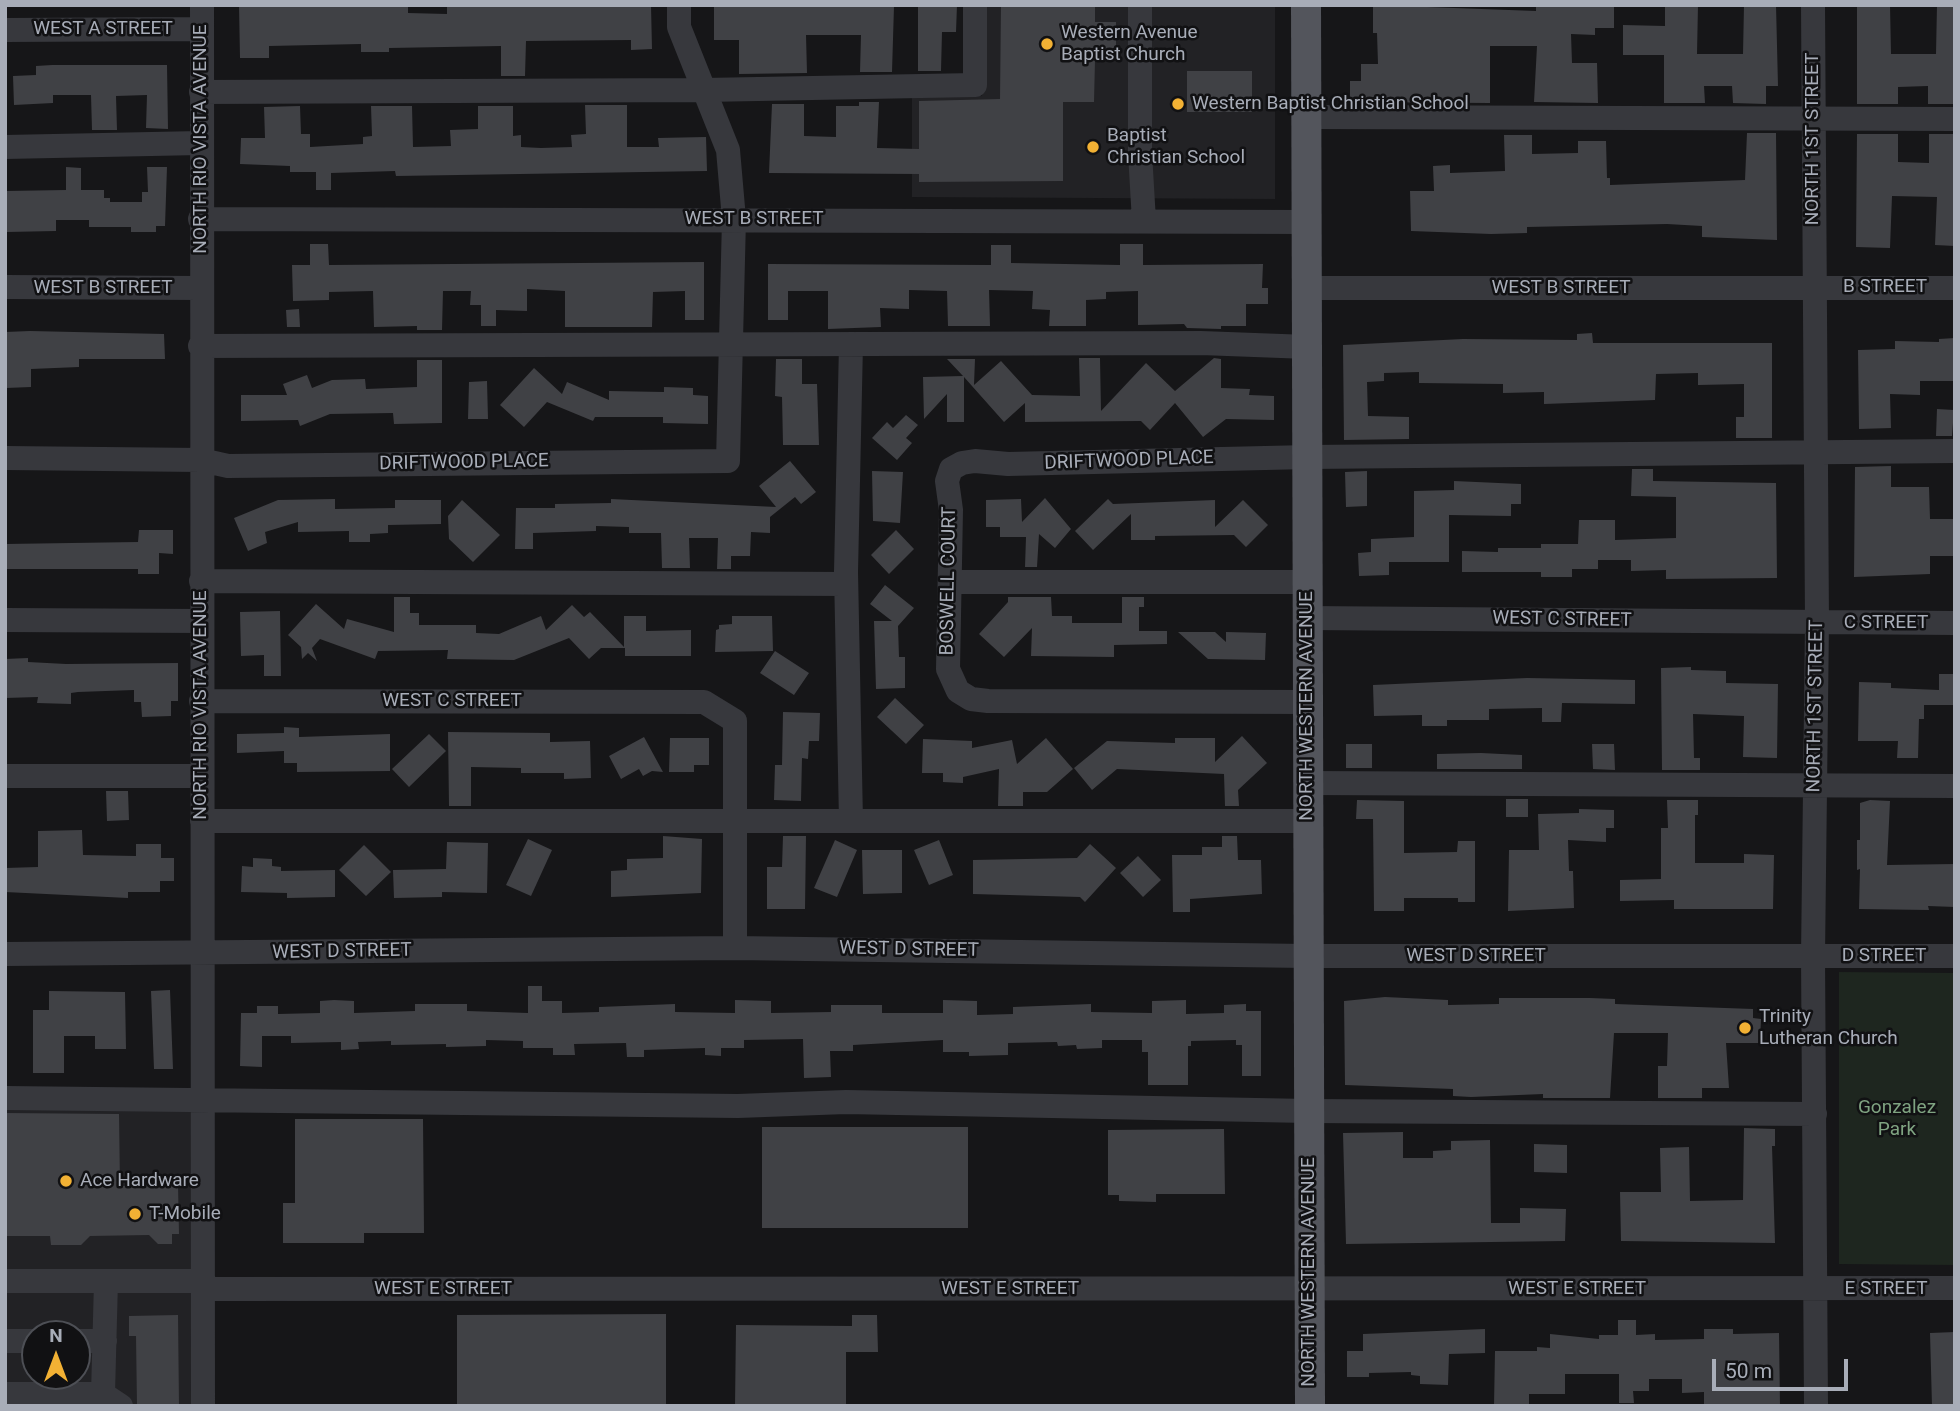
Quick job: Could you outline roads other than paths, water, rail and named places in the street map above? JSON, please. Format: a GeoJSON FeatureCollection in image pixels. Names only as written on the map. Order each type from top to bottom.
{"type":"FeatureCollection","features":[{"type":"Feature","properties":{"kind":"main road","name":"NORTH WESTERN AVENUE"},"geometry":{"type":"LineString","coordinates":[[1306,5],[1310,1406]]}},
{"type":"Feature","properties":{"kind":"street"},"geometry":{"type":"LineString","coordinates":[[680,5],[679,27],[727,150],[734,219],[731,343]]}},
{"type":"Feature","properties":{"kind":"street"},"geometry":{"type":"LineString","coordinates":[[201,92],[704,90],[975,85],[975,5]]}},
{"type":"Feature","properties":{"kind":"street"},"geometry":{"type":"LineString","coordinates":[[1140,5],[1140,153],[1144,221]]}},
{"type":"Feature","properties":{"kind":"street","name":"NORTH 1ST STREET"},"geometry":{"type":"LineString","coordinates":[[1813,5],[1817,623],[1813,956],[1816,1406]]}},
{"type":"Feature","properties":{"kind":"street","name":"WEST A STREET"},"geometry":{"type":"LineString","coordinates":[[5,30],[201,17]]}},
{"type":"Feature","properties":{"kind":"street","name":"NORTH RIO VISTA AVENUE"},"geometry":{"type":"LineString","coordinates":[[201,17],[203,1406]]}},
{"type":"Feature","properties":{"kind":"street"},"geometry":{"type":"LineString","coordinates":[[1307,117],[1955,119]]}},
{"type":"Feature","properties":{"kind":"street"},"geometry":{"type":"LineString","coordinates":[[5,147],[200,143]]}},
{"type":"Feature","properties":{"kind":"street","name":"WEST B STREET"},"geometry":{"type":"LineString","coordinates":[[200,219],[1308,222]]}},
{"type":"Feature","properties":{"kind":"street","name":"WEST B STREET"},"geometry":{"type":"LineString","coordinates":[[5,287],[200,288]]}},
{"type":"Feature","properties":{"kind":"street","name":"WEST B STREET"},"geometry":{"type":"LineString","coordinates":[[1308,288],[1814,287]]}},
{"type":"Feature","properties":{"kind":"street","name":"B STREET"},"geometry":{"type":"LineString","coordinates":[[1814,287],[1955,288]]}},
{"type":"Feature","properties":{"kind":"street","name":"DRIFTWOOD PLACE"},"geometry":{"type":"LineString","coordinates":[[5,458],[201,460],[228,466],[728,461],[731,343]]}},
{"type":"Feature","properties":{"kind":"street"},"geometry":{"type":"LineString","coordinates":[[200,346],[1201,343],[1308,347]]}},
{"type":"Feature","properties":{"kind":"street"},"geometry":{"type":"LineString","coordinates":[[851,344],[846,584],[851,821]]}},
{"type":"Feature","properties":{"kind":"street","name":"DRIFTWOOD PLACE"},"geometry":{"type":"LineString","coordinates":[[951,469],[961,463],[975,461],[1008,464],[1308,457],[1955,451]]}},
{"type":"Feature","properties":{"kind":"street","name":"BOSWELL COURT"},"geometry":{"type":"LineString","coordinates":[[951,469],[947,481],[951,510],[948,669],[958,691],[971,699],[988,701],[1307,702]]}},
{"type":"Feature","properties":{"kind":"street"},"geometry":{"type":"LineString","coordinates":[[201,581],[846,584]]}},
{"type":"Feature","properties":{"kind":"street"},"geometry":{"type":"LineString","coordinates":[[951,582],[1307,582]]}},
{"type":"Feature","properties":{"kind":"street","name":"WEST C STREET"},"geometry":{"type":"LineString","coordinates":[[1307,618],[1817,623]]}},
{"type":"Feature","properties":{"kind":"street"},"geometry":{"type":"LineString","coordinates":[[5,620],[201,621]]}},
{"type":"Feature","properties":{"kind":"street","name":"C STREET"},"geometry":{"type":"LineString","coordinates":[[1817,623],[1955,622]]}},
{"type":"Feature","properties":{"kind":"street","name":"WEST C STREET"},"geometry":{"type":"LineString","coordinates":[[201,701],[704,702],[735,721],[735,821]]}},
{"type":"Feature","properties":{"kind":"street"},"geometry":{"type":"LineString","coordinates":[[5,776],[202,776]]}},
{"type":"Feature","properties":{"kind":"street"},"geometry":{"type":"LineString","coordinates":[[1307,783],[1955,786]]}},
{"type":"Feature","properties":{"kind":"street"},"geometry":{"type":"LineString","coordinates":[[202,821],[1307,821]]}},
{"type":"Feature","properties":{"kind":"street"},"geometry":{"type":"LineString","coordinates":[[735,821],[735,948]]}},
{"type":"Feature","properties":{"kind":"street","name":"WEST D STREET"},"geometry":{"type":"LineString","coordinates":[[5,954],[735,948],[1307,956],[1813,956]]}},
{"type":"Feature","properties":{"kind":"street","name":"D STREET"},"geometry":{"type":"LineString","coordinates":[[1813,956],[1955,956]]}},
{"type":"Feature","properties":{"kind":"street"},"geometry":{"type":"LineString","coordinates":[[5,1098],[738,1106],[846,1101],[1308,1111],[1815,1114]]}},
{"type":"Feature","properties":{"kind":"street","name":"WEST E STREET"},"geometry":{"type":"LineString","coordinates":[[5,1280],[204,1285],[1816,1289]]}},
{"type":"Feature","properties":{"kind":"street"},"geometry":{"type":"LineString","coordinates":[[5,1394],[112,1400],[105,1341],[106,1282]]}},
{"type":"Feature","properties":{"kind":"street","name":"E STREET"},"geometry":{"type":"LineString","coordinates":[[1816,1289],[1955,1289]]}},
{"type":"Feature","properties":{"kind":"street"},"geometry":{"type":"LineString","coordinates":[[91,1341],[105,1341]]}},
{"type":"Feature","properties":{"kind":"place","name":"Western Avenue Baptist Church"},"geometry":{"type":"Point","coordinates":[1047,44]}},
{"type":"Feature","properties":{"kind":"place","name":"Western Baptist Christian School"},"geometry":{"type":"Point","coordinates":[1178,104]}},
{"type":"Feature","properties":{"kind":"place","name":"Baptist Christian School"},"geometry":{"type":"Point","coordinates":[1093,147]}},
{"type":"Feature","properties":{"kind":"place","name":"Trinity Lutheran Church"},"geometry":{"type":"Point","coordinates":[1745,1028]}},
{"type":"Feature","properties":{"kind":"place","name":"Ace Hardware"},"geometry":{"type":"Point","coordinates":[66,1181]}},
{"type":"Feature","properties":{"kind":"place","name":"T-Mobile"},"geometry":{"type":"Point","coordinates":[135,1214]}},
{"type":"Feature","properties":{"kind":"park label","name":"Gonzalez Park"},"geometry":{"type":"Point","coordinates":[1897,1119]}}]}
